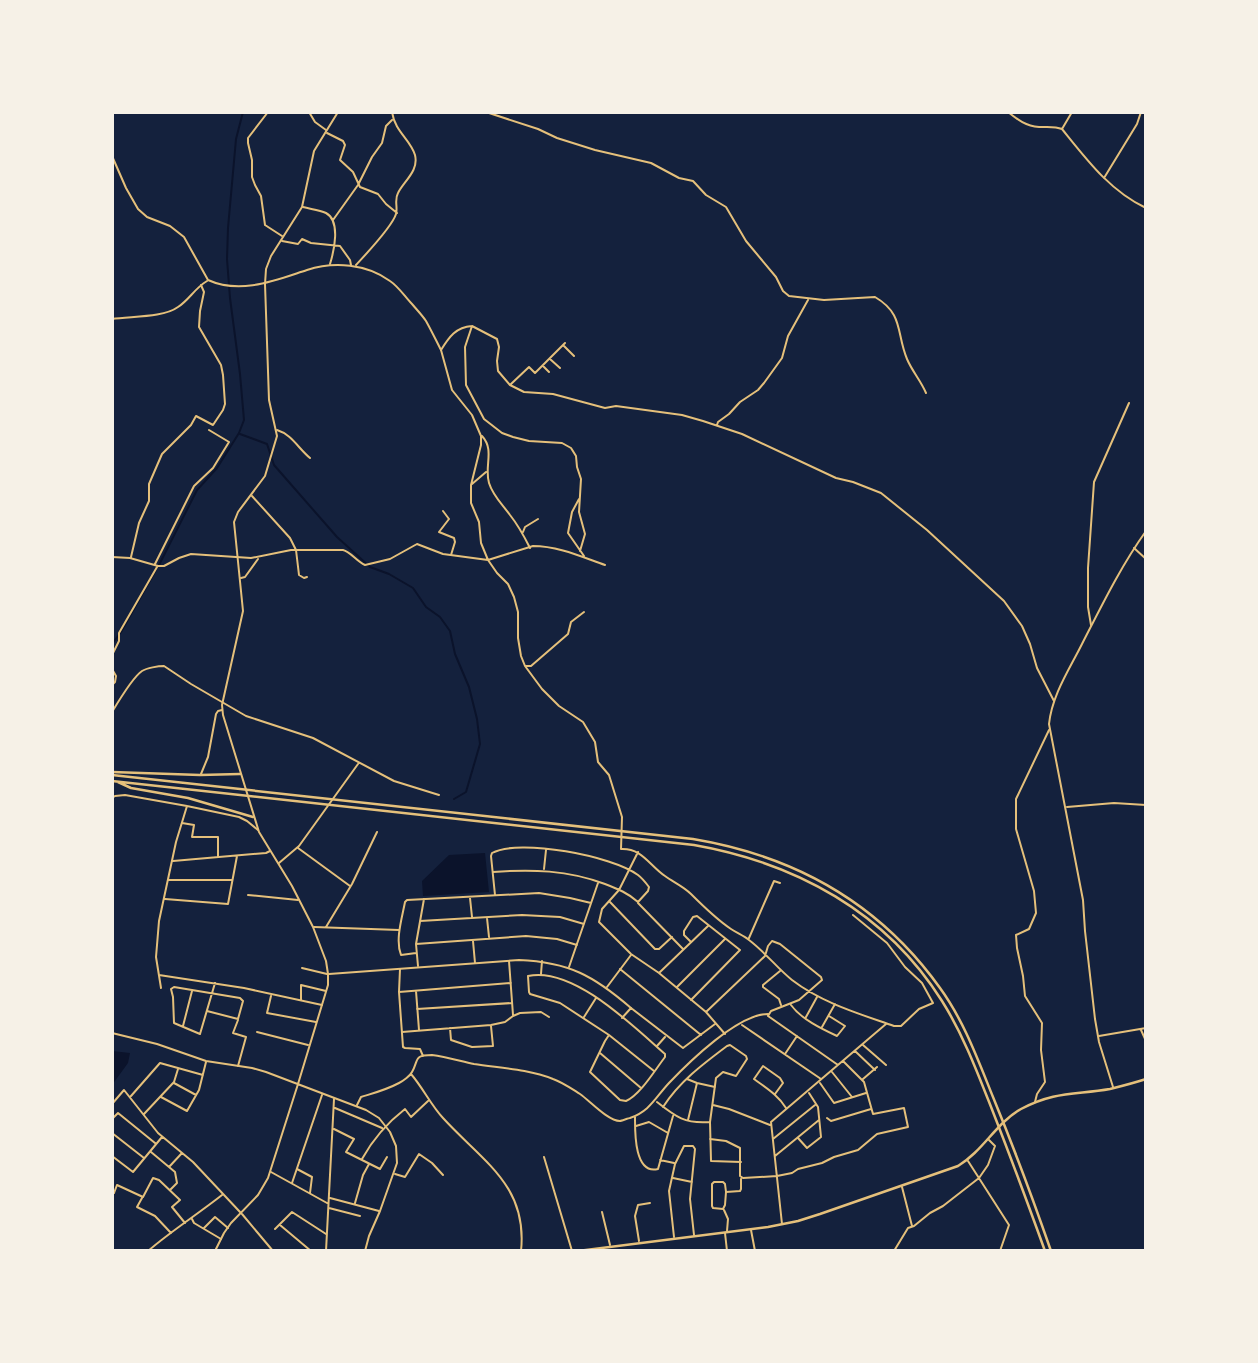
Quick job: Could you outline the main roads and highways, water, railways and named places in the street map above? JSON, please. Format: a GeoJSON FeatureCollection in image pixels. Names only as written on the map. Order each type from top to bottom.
{"type":"FeatureCollection","features":[{"type":"Feature","properties":{"kind":"main road"},"geometry":{"type":"LineString","coordinates":[[112,773],[240,774]]}},
{"type":"Feature","properties":{"kind":"main road"},"geometry":{"type":"LineString","coordinates":[[112,773],[693,839],[731,846],[777,860],[801,871],[845,895],[878,920],[908,948],[941,989],[958,1016],[975,1053],[1051,1251]]}},
{"type":"Feature","properties":{"kind":"main road"},"geometry":{"type":"LineString","coordinates":[[113,781],[131,788],[171,794],[253,817]]}},
{"type":"Feature","properties":{"kind":"main road"},"geometry":{"type":"LineString","coordinates":[[113,781],[694,845],[743,855],[783,869],[821,888],[866,918],[894,942],[925,977],[944,1004],[970,1051],[1045,1251]]}},
{"type":"Feature","properties":{"kind":"main road"},"geometry":{"type":"LineString","coordinates":[[576,1251],[782,1225],[820,1214],[958,1166],[968,1160],[1006,1119],[1035,1102],[1059,1094],[1113,1088],[1146,1079]]}},
{"type":"Feature","properties":{"kind":"water"},"geometry":{"type":"Polygon","coordinates":[[[485,853],[489,892],[423,896],[422,881],[449,855],[485,853]]]}},
{"type":"Feature","properties":{"kind":"water"},"geometry":{"type":"Polygon","coordinates":[[[112,1051],[130,1053],[128,1063],[112,1085],[112,1051]]]}},
{"type":"Feature","properties":{"kind":"waterway"},"geometry":{"type":"LineString","coordinates":[[159,565],[197,490],[217,468],[244,420],[227,259],[236,139],[243,112]]}},
{"type":"Feature","properties":{"kind":"waterway"},"geometry":{"type":"LineString","coordinates":[[240,434],[267,444],[274,465],[337,537],[370,567],[413,588],[426,607],[440,617],[450,631],[455,654],[469,687],[480,744],[466,792],[454,799]]}},
{"type":"Feature","properties":{"kind":"waterway"},"geometry":{"type":"LineString","coordinates":[[112,644],[156,570]]}}]}
